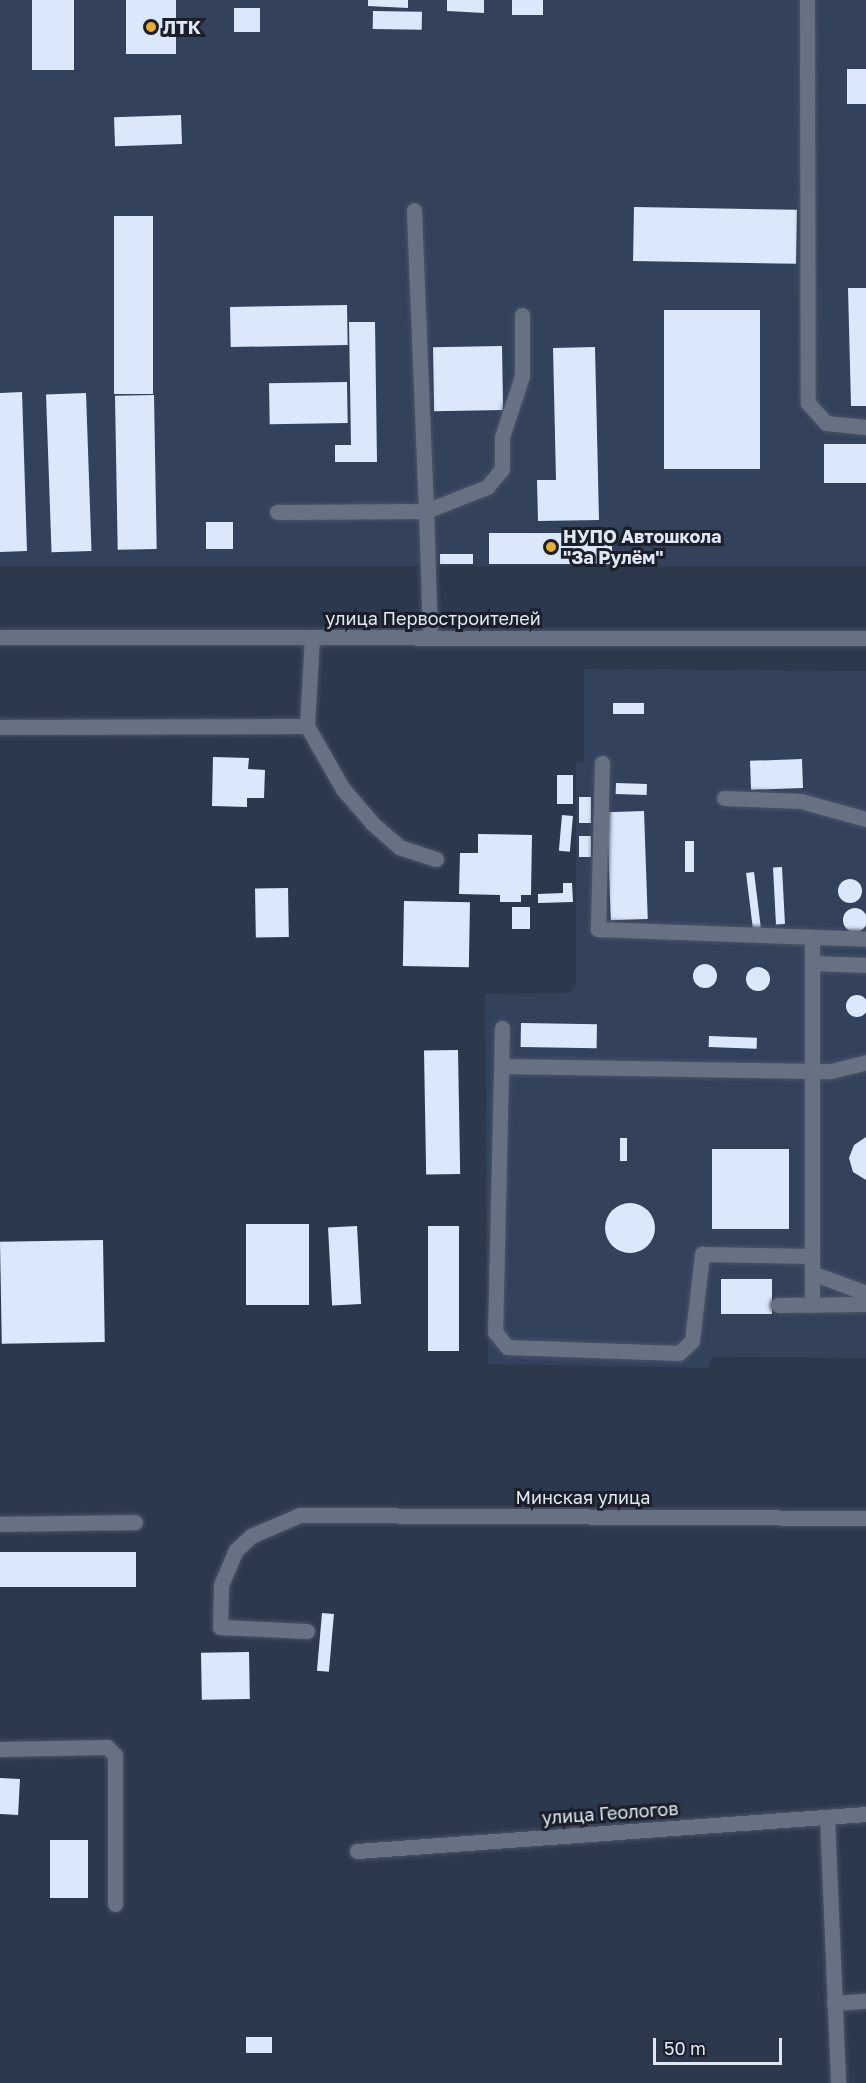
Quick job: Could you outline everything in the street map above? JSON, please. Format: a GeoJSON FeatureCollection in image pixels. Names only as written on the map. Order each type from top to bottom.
{"type":"FeatureCollection","features":[{"type":"Feature","properties":{"kind":"street"},"geometry":{"type":"LineString","coordinates":[[807,0],[808,403],[826,423],[866,427]]}},
{"type":"Feature","properties":{"kind":"street"},"geometry":{"type":"LineString","coordinates":[[414,210],[430,637]]}},
{"type":"Feature","properties":{"kind":"street"},"geometry":{"type":"LineString","coordinates":[[277,512],[426,511],[487,487],[502,469],[501,437],[522,376],[522,315]]}},
{"type":"Feature","properties":{"kind":"street","name":"улица Первостроителей"},"geometry":{"type":"LineString","coordinates":[[0,637],[866,639]]}},
{"type":"Feature","properties":{"kind":"street"},"geometry":{"type":"LineString","coordinates":[[312,637],[307,726],[343,789],[373,824],[399,847],[436,859]]}},
{"type":"Feature","properties":{"kind":"street"},"geometry":{"type":"LineString","coordinates":[[0,727],[307,726]]}},
{"type":"Feature","properties":{"kind":"street"},"geometry":{"type":"LineString","coordinates":[[602,763],[598,929],[812,941],[844,942],[866,939]]}},
{"type":"Feature","properties":{"kind":"street"},"geometry":{"type":"LineString","coordinates":[[724,798],[801,801],[866,819]]}},
{"type":"Feature","properties":{"kind":"street"},"geometry":{"type":"LineString","coordinates":[[812,941],[812,1305]]}},
{"type":"Feature","properties":{"kind":"street"},"geometry":{"type":"LineString","coordinates":[[844,942],[844,964]]}},
{"type":"Feature","properties":{"kind":"street"},"geometry":{"type":"LineString","coordinates":[[812,963],[866,965]]}},
{"type":"Feature","properties":{"kind":"street"},"geometry":{"type":"LineString","coordinates":[[502,1028],[495,1332],[507,1347],[679,1353],[692,1341],[702,1254],[812,1256]]}},
{"type":"Feature","properties":{"kind":"street"},"geometry":{"type":"LineString","coordinates":[[502,1066],[812,1071],[866,1062]]}},
{"type":"Feature","properties":{"kind":"street"},"geometry":{"type":"LineString","coordinates":[[812,1273],[866,1293]]}},
{"type":"Feature","properties":{"kind":"street"},"geometry":{"type":"LineString","coordinates":[[778,1305],[866,1304]]}},
{"type":"Feature","properties":{"kind":"street","name":"Минская улица"},"geometry":{"type":"LineString","coordinates":[[307,1631],[220,1627],[221,1585],[236,1550],[251,1536],[300,1515],[866,1518]]}},
{"type":"Feature","properties":{"kind":"street"},"geometry":{"type":"LineString","coordinates":[[0,1524],[135,1522]]}},
{"type":"Feature","properties":{"kind":"street"},"geometry":{"type":"LineString","coordinates":[[0,1749],[107,1747],[115,1755],[115,1904]]}},
{"type":"Feature","properties":{"kind":"street","name":"улица Геологов"},"geometry":{"type":"LineString","coordinates":[[357,1851],[866,1814]]}},
{"type":"Feature","properties":{"kind":"street"},"geometry":{"type":"LineString","coordinates":[[827,1817],[838,2083]]}},
{"type":"Feature","properties":{"kind":"street"},"geometry":{"type":"LineString","coordinates":[[834,2003],[866,2001]]}},
{"type":"Feature","properties":{"kind":"shaded area"},"geometry":{"type":"Polygon","coordinates":[[[0,0],[866,0],[866,566],[0,566],[0,0]]]}},
{"type":"Feature","properties":{"kind":"shaded area"},"geometry":{"type":"Polygon","coordinates":[[[584,669],[866,671],[866,1358],[712,1357],[708,1368],[488,1364],[485,994],[569,993],[576,984],[576,763],[584,762],[584,669]]]}},
{"type":"Feature","properties":{"kind":"building"},"geometry":{"type":"Polygon","coordinates":[[[32,0],[74,0],[74,70],[32,70],[32,0]]]}},
{"type":"Feature","properties":{"kind":"building","name":"ЛТК"},"geometry":{"type":"Polygon","coordinates":[[[126,0],[176,0],[176,54],[126,54],[126,0]]]}},
{"type":"Feature","properties":{"kind":"building"},"geometry":{"type":"Polygon","coordinates":[[[368,0],[408,0],[408,8],[368,6],[368,0]]]}},
{"type":"Feature","properties":{"kind":"building"},"geometry":{"type":"Polygon","coordinates":[[[447,0],[484,0],[484,13],[447,11],[447,0]]]}},
{"type":"Feature","properties":{"kind":"building"},"geometry":{"type":"Polygon","coordinates":[[[512,0],[543,0],[543,15],[512,15],[512,0]]]}},
{"type":"Feature","properties":{"kind":"building"},"geometry":{"type":"Polygon","coordinates":[[[234,8],[260,8],[260,32],[234,32],[234,8]]]}},
{"type":"Feature","properties":{"kind":"building"},"geometry":{"type":"Polygon","coordinates":[[[373,11],[422,12],[422,30],[373,29],[373,11]]]}},
{"type":"Feature","properties":{"kind":"building"},"geometry":{"type":"Polygon","coordinates":[[[847,69],[866,69],[866,104],[847,104],[847,69]]]}},
{"type":"Feature","properties":{"kind":"building"},"geometry":{"type":"Polygon","coordinates":[[[181,115],[182,144],[115,146],[114,117],[181,115]]]}},
{"type":"Feature","properties":{"kind":"building"},"geometry":{"type":"Polygon","coordinates":[[[634,207],[797,210],[796,264],[633,261],[634,207]]]}},
{"type":"Feature","properties":{"kind":"building"},"geometry":{"type":"Polygon","coordinates":[[[114,216],[153,216],[153,394],[114,394],[114,216]]]}},
{"type":"Feature","properties":{"kind":"building"},"geometry":{"type":"Polygon","coordinates":[[[848,288],[866,288],[866,406],[851,406],[848,288]]]}},
{"type":"Feature","properties":{"kind":"building"},"geometry":{"type":"Polygon","coordinates":[[[347,305],[348,345],[231,347],[230,307],[347,305]]]}},
{"type":"Feature","properties":{"kind":"building"},"geometry":{"type":"Polygon","coordinates":[[[664,310],[760,310],[760,469],[664,469],[664,310]]]}},
{"type":"Feature","properties":{"kind":"building"},"geometry":{"type":"Polygon","coordinates":[[[349,322],[375,322],[377,462],[335,462],[335,445],[351,445],[349,322]]]}},
{"type":"Feature","properties":{"kind":"building"},"geometry":{"type":"Polygon","coordinates":[[[502,346],[503,410],[434,411],[433,347],[502,346]]]}},
{"type":"Feature","properties":{"kind":"building"},"geometry":{"type":"Polygon","coordinates":[[[595,347],[599,520],[538,521],[537,480],[556,480],[553,348],[595,347]]]}},
{"type":"Feature","properties":{"kind":"building"},"geometry":{"type":"Polygon","coordinates":[[[347,382],[348,423],[270,424],[269,383],[347,382]]]}},
{"type":"Feature","properties":{"kind":"building"},"geometry":{"type":"Polygon","coordinates":[[[22,392],[27,551],[0,552],[0,393],[22,392]]]}},
{"type":"Feature","properties":{"kind":"building"},"geometry":{"type":"Polygon","coordinates":[[[86,393],[92,551],[52,552],[46,394],[86,393]]]}},
{"type":"Feature","properties":{"kind":"building"},"geometry":{"type":"Polygon","coordinates":[[[154,395],[157,549],[118,550],[115,396],[154,395]]]}},
{"type":"Feature","properties":{"kind":"building"},"geometry":{"type":"Polygon","coordinates":[[[824,444],[866,444],[866,483],[824,483],[824,444]]]}},
{"type":"Feature","properties":{"kind":"building"},"geometry":{"type":"Polygon","coordinates":[[[206,522],[233,522],[233,549],[206,549],[206,522]]]}},
{"type":"Feature","properties":{"kind":"building","name":"НУПО Автошкола \"За Рулём\""},"geometry":{"type":"Polygon","coordinates":[[[489,533],[612,533],[612,564],[489,564],[489,533]]]}},
{"type":"Feature","properties":{"kind":"building"},"geometry":{"type":"Polygon","coordinates":[[[440,554],[473,554],[473,564],[440,564],[440,554]]]}},
{"type":"Feature","properties":{"kind":"building"},"geometry":{"type":"Polygon","coordinates":[[[613,703],[644,703],[644,714],[613,714],[613,703]]]}},
{"type":"Feature","properties":{"kind":"building"},"geometry":{"type":"Polygon","coordinates":[[[213,757],[249,758],[248,769],[265,770],[264,798],[247,798],[247,807],[212,806],[213,757]]]}},
{"type":"Feature","properties":{"kind":"building"},"geometry":{"type":"Polygon","coordinates":[[[802,759],[803,788],[751,790],[750,761],[802,759]]]}},
{"type":"Feature","properties":{"kind":"building"},"geometry":{"type":"Polygon","coordinates":[[[557,775],[573,775],[573,804],[557,804],[557,775]]]}},
{"type":"Feature","properties":{"kind":"building"},"geometry":{"type":"Polygon","coordinates":[[[616,783],[647,784],[647,795],[616,794],[616,783]]]}},
{"type":"Feature","properties":{"kind":"building"},"geometry":{"type":"Polygon","coordinates":[[[579,797],[591,797],[591,823],[579,823],[579,797]]]}},
{"type":"Feature","properties":{"kind":"building"},"geometry":{"type":"Polygon","coordinates":[[[644,811],[648,919],[611,920],[607,812],[644,811]]]}},
{"type":"Feature","properties":{"kind":"building"},"geometry":{"type":"Polygon","coordinates":[[[562,815],[573,816],[570,852],[559,851],[562,815]]]}},
{"type":"Feature","properties":{"kind":"building"},"geometry":{"type":"Polygon","coordinates":[[[478,834],[532,835],[531,895],[521,895],[521,902],[500,902],[500,895],[459,894],[460,853],[478,853],[478,834]]]}},
{"type":"Feature","properties":{"kind":"building"},"geometry":{"type":"Polygon","coordinates":[[[579,836],[591,836],[591,857],[579,857],[579,836]]]}},
{"type":"Feature","properties":{"kind":"building"},"geometry":{"type":"Polygon","coordinates":[[[685,841],[694,841],[694,872],[685,872],[685,841]]]}},
{"type":"Feature","properties":{"kind":"building"},"geometry":{"type":"Polygon","coordinates":[[[773,867],[782,867],[785,924],[776,924],[773,867]]]}},
{"type":"Feature","properties":{"kind":"building"},"geometry":{"type":"Polygon","coordinates":[[[754,872],[761,928],[753,929],[746,873],[754,872]]]}},
{"type":"Feature","properties":{"kind":"building"},"geometry":{"type":"Polygon","coordinates":[[[850,879],[858,883],[862,891],[858,899],[850,903],[842,899],[838,891],[842,883],[850,879]]]}},
{"type":"Feature","properties":{"kind":"building"},"geometry":{"type":"Polygon","coordinates":[[[563,883],[572,883],[573,902],[538,903],[538,894],[563,893],[563,883]]]}},
{"type":"Feature","properties":{"kind":"building"},"geometry":{"type":"Polygon","coordinates":[[[288,888],[289,937],[256,938],[255,889],[288,888]]]}},
{"type":"Feature","properties":{"kind":"building"},"geometry":{"type":"Polygon","coordinates":[[[404,901],[470,902],[469,967],[403,966],[404,901]]]}},
{"type":"Feature","properties":{"kind":"building"},"geometry":{"type":"Polygon","coordinates":[[[512,907],[530,907],[530,929],[512,929],[512,907]]]}},
{"type":"Feature","properties":{"kind":"building"},"geometry":{"type":"Polygon","coordinates":[[[855,908],[863,912],[867,920],[863,928],[855,932],[847,928],[843,920],[847,912],[855,908]]]}},
{"type":"Feature","properties":{"kind":"building"},"geometry":{"type":"Polygon","coordinates":[[[705,964],[714,967],[717,976],[714,985],[705,988],[696,985],[693,976],[696,967],[705,964]]]}},
{"type":"Feature","properties":{"kind":"building"},"geometry":{"type":"Polygon","coordinates":[[[758,967],[767,970],[770,979],[767,988],[758,991],[749,988],[746,979],[749,970],[758,967]]]}},
{"type":"Feature","properties":{"kind":"building"},"geometry":{"type":"Polygon","coordinates":[[[857,995],[865,998],[868,1006],[865,1014],[857,1017],[849,1014],[846,1006],[849,998],[857,995]]]}},
{"type":"Feature","properties":{"kind":"building"},"geometry":{"type":"Polygon","coordinates":[[[521,1023],[597,1024],[597,1048],[521,1047],[521,1023]]]}},
{"type":"Feature","properties":{"kind":"building"},"geometry":{"type":"Polygon","coordinates":[[[709,1036],[757,1038],[757,1049],[709,1047],[709,1036]]]}},
{"type":"Feature","properties":{"kind":"building"},"geometry":{"type":"Polygon","coordinates":[[[458,1050],[460,1174],[426,1175],[424,1051],[458,1050]]]}},
{"type":"Feature","properties":{"kind":"building"},"geometry":{"type":"Polygon","coordinates":[[[866,1137],[866,1180],[853,1172],[849,1158],[854,1145],[866,1137]]]}},
{"type":"Feature","properties":{"kind":"building"},"geometry":{"type":"Polygon","coordinates":[[[620,1138],[627,1138],[627,1161],[620,1161],[620,1138]]]}},
{"type":"Feature","properties":{"kind":"building"},"geometry":{"type":"Polygon","coordinates":[[[712,1149],[789,1149],[789,1229],[712,1229],[712,1149]]]}},
{"type":"Feature","properties":{"kind":"building"},"geometry":{"type":"Polygon","coordinates":[[[630,1203],[648,1210],[655,1228],[648,1246],[630,1253],[612,1246],[605,1228],[612,1210],[630,1203]]]}},
{"type":"Feature","properties":{"kind":"building"},"geometry":{"type":"Polygon","coordinates":[[[246,1224],[309,1224],[309,1305],[246,1305],[246,1224]]]}},
{"type":"Feature","properties":{"kind":"building"},"geometry":{"type":"Polygon","coordinates":[[[357,1226],[361,1304],[332,1305],[328,1228],[357,1226]]]}},
{"type":"Feature","properties":{"kind":"building"},"geometry":{"type":"Polygon","coordinates":[[[428,1226],[459,1226],[459,1351],[428,1351],[428,1226]]]}},
{"type":"Feature","properties":{"kind":"building"},"geometry":{"type":"Polygon","coordinates":[[[103,1240],[105,1342],[2,1344],[0,1242],[103,1240]]]}},
{"type":"Feature","properties":{"kind":"building"},"geometry":{"type":"Polygon","coordinates":[[[721,1279],[772,1279],[772,1314],[721,1314],[721,1279]]]}},
{"type":"Feature","properties":{"kind":"building"},"geometry":{"type":"Polygon","coordinates":[[[0,1552],[136,1552],[136,1587],[0,1587],[0,1552]]]}},
{"type":"Feature","properties":{"kind":"building"},"geometry":{"type":"Polygon","coordinates":[[[322,1613],[334,1614],[329,1672],[317,1671],[322,1613]]]}},
{"type":"Feature","properties":{"kind":"building"},"geometry":{"type":"Polygon","coordinates":[[[249,1652],[250,1699],[202,1700],[201,1653],[249,1652]]]}},
{"type":"Feature","properties":{"kind":"building"},"geometry":{"type":"Polygon","coordinates":[[[0,1778],[20,1779],[18,1815],[0,1814],[0,1778]]]}},
{"type":"Feature","properties":{"kind":"building"},"geometry":{"type":"Polygon","coordinates":[[[50,1840],[88,1840],[88,1898],[50,1898],[50,1840]]]}},
{"type":"Feature","properties":{"kind":"building"},"geometry":{"type":"Polygon","coordinates":[[[246,2037],[272,2037],[272,2053],[246,2053],[246,2037]]]}},
{"type":"Feature","properties":{"kind":"place","name":"ЛТК"},"geometry":{"type":"Point","coordinates":[151,27]}},
{"type":"Feature","properties":{"kind":"place","name":"НУПО Автошкола \"За Рулём\""},"geometry":{"type":"Point","coordinates":[551,547]}}]}
